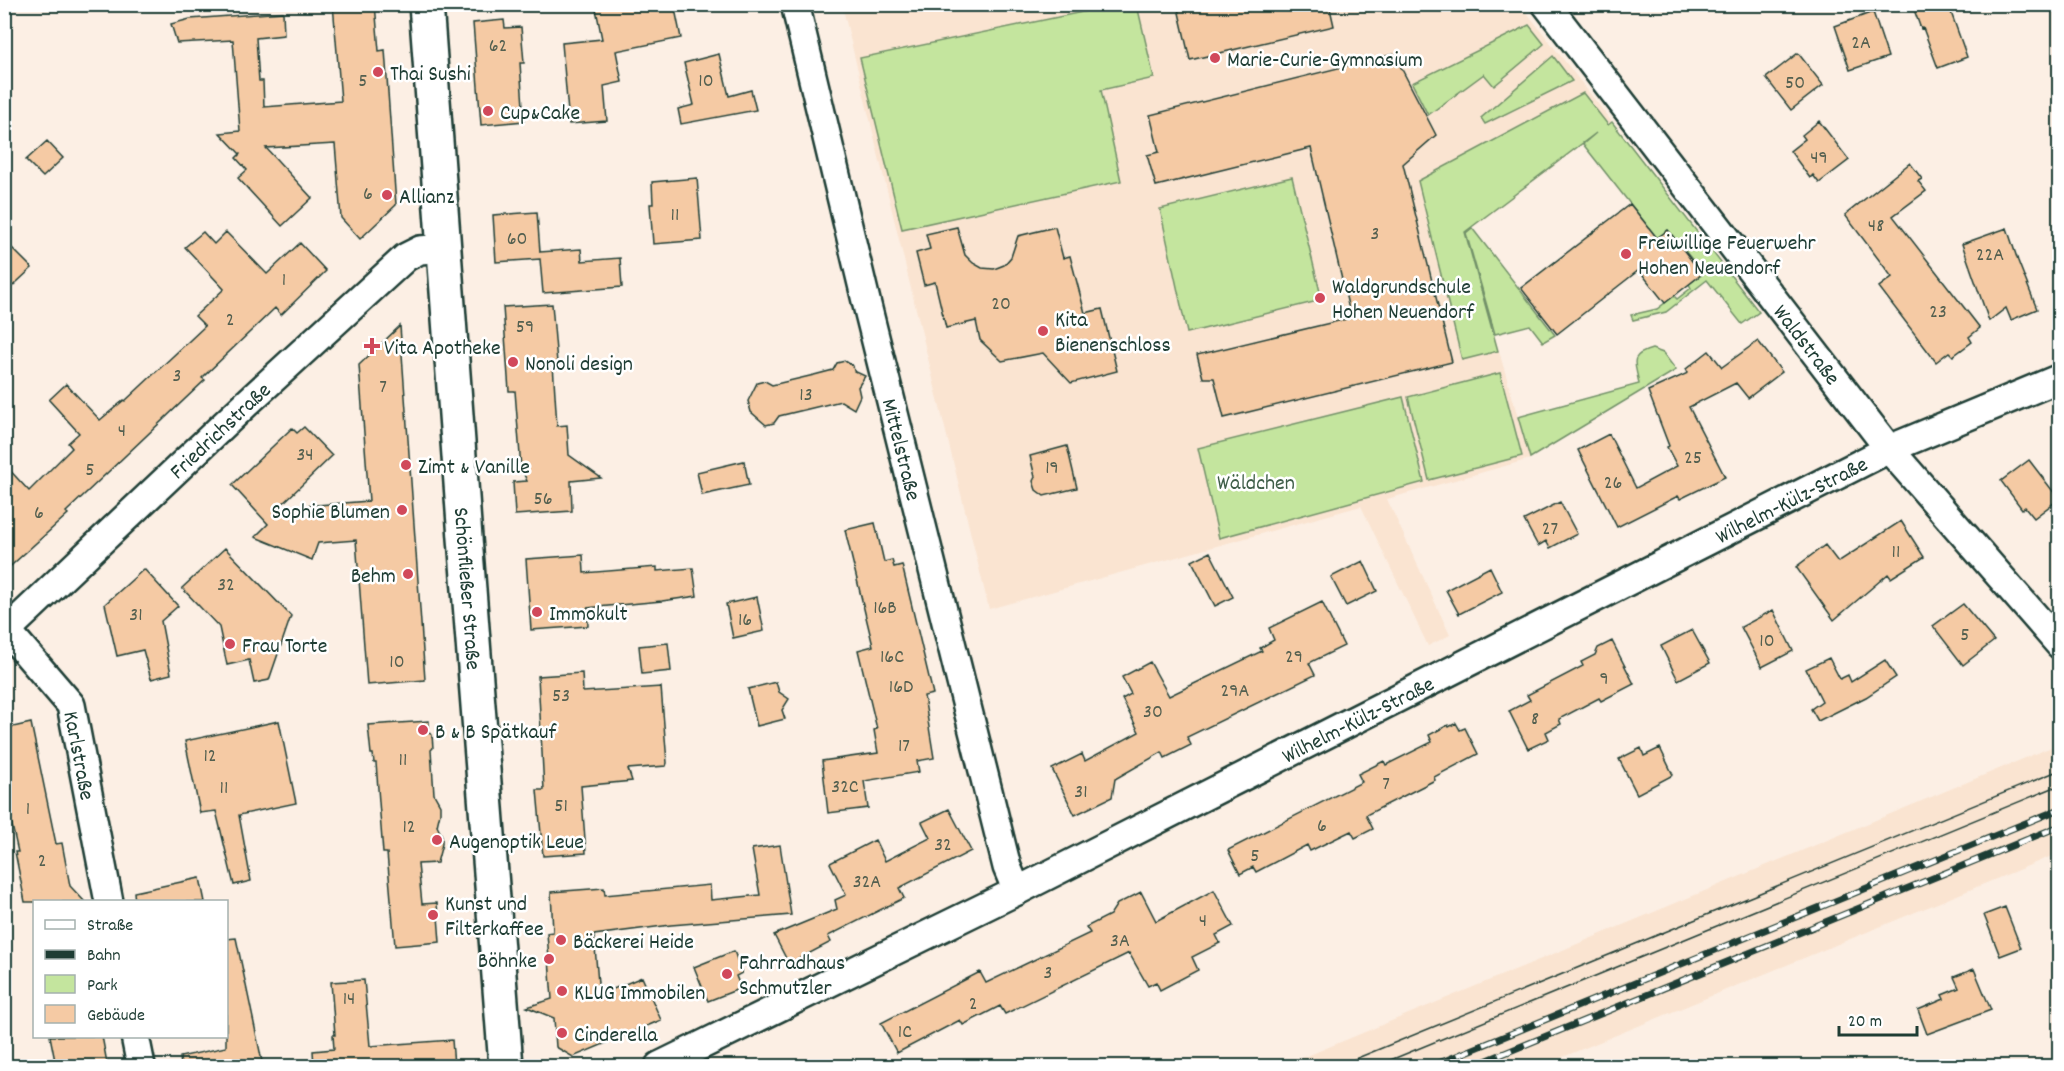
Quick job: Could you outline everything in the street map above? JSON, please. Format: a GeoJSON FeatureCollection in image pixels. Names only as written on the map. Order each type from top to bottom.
{"type":"FeatureCollection","features":[{"type":"Feature","properties":{"kind":"main road","name":"Schönfließer Straße"},"geometry":{"type":"LineString","coordinates":[[426,4],[506,1066]]}},
{"type":"Feature","properties":{"kind":"street","name":"Mittelstraße"},"geometry":{"type":"LineString","coordinates":[[795,4],[1001,844],[1017,891]]}},
{"type":"Feature","properties":{"kind":"street","name":"Waldstraße"},"geometry":{"type":"LineString","coordinates":[[1546,4],[1889,448],[2060,645]]}},
{"type":"Feature","properties":{"kind":"street","name":"Friedrichstraße"},"geometry":{"type":"LineString","coordinates":[[6,630],[406,257],[420,250],[444,248]]}},
{"type":"Feature","properties":{"kind":"street","name":"Wilhelm-Külz-Straße"},"geometry":{"type":"LineString","coordinates":[[659,1066],[1017,891],[1889,448],[2060,378]]}},
{"type":"Feature","properties":{"kind":"street","name":"Karlstraße"},"geometry":{"type":"LineString","coordinates":[[6,630],[71,705],[109,900]]}},
{"type":"Feature","properties":{"kind":"street"},"geometry":{"type":"LineString","coordinates":[[135,1038],[141,1066]]}},
{"type":"Feature","properties":{"kind":"shaded area"},"geometry":{"type":"Polygon","coordinates":[[[842,5],[1521,5],[1612,122],[1465,233],[1530,459],[1387,499],[1450,635],[1428,646],[1361,506],[989,609],[842,5]]]}},
{"type":"Feature","properties":{"kind":"shaded area"},"geometry":{"type":"Polygon","coordinates":[[[2059,744],[2059,853],[1541,1066],[1283,1066],[2059,744]]]}},
{"type":"Feature","properties":{"kind":"green space"},"geometry":{"type":"Polygon","coordinates":[[[1116,5],[1137,5],[1154,78],[1101,90],[1121,181],[902,229],[860,58],[1116,5]]]}},
{"type":"Feature","properties":{"kind":"green space"},"geometry":{"type":"Polygon","coordinates":[[[1529,25],[1544,44],[1494,86],[1484,74],[1428,115],[1412,83],[1529,25]]]}},
{"type":"Feature","properties":{"kind":"green space"},"geometry":{"type":"Polygon","coordinates":[[[1553,56],[1572,81],[1485,124],[1481,118],[1553,56]]]}},
{"type":"Feature","properties":{"kind":"green space"},"geometry":{"type":"Polygon","coordinates":[[[1583,93],[1608,125],[1612,122],[1759,312],[1742,324],[1707,280],[1666,312],[1633,320],[1631,315],[1657,309],[1674,296],[1677,299],[1691,288],[1689,284],[1703,273],[1668,230],[1657,238],[1583,144],[1596,133],[1465,232],[1498,351],[1462,360],[1418,181],[1583,93]]]}},
{"type":"Feature","properties":{"kind":"green space"},"geometry":{"type":"Polygon","coordinates":[[[1292,177],[1322,300],[1187,333],[1160,209],[1292,177]]]}},
{"type":"Feature","properties":{"kind":"green space"},"geometry":{"type":"Polygon","coordinates":[[[1472,228],[1555,335],[1543,342],[1530,325],[1495,334],[1466,233],[1472,228]]]}},
{"type":"Feature","properties":{"kind":"green space"},"geometry":{"type":"Polygon","coordinates":[[[1652,349],[1663,353],[1676,370],[1530,458],[1518,417],[1639,384],[1635,366],[1636,358],[1652,349]]]}},
{"type":"Feature","properties":{"kind":"green space"},"geometry":{"type":"Polygon","coordinates":[[[1500,373],[1522,456],[1429,480],[1408,397],[1500,373]]]}},
{"type":"Feature","properties":{"kind":"green space","name":"Wäldchen"},"geometry":{"type":"Polygon","coordinates":[[[1403,397],[1424,482],[1219,538],[1198,448],[1403,397]]]}},
{"type":"Feature","properties":{"kind":"building"},"geometry":{"type":"Polygon","coordinates":[[[333,4],[375,4],[379,51],[385,50],[396,205],[360,239],[341,218],[335,144],[266,148],[312,198],[282,226],[238,178],[247,170],[236,158],[240,154],[220,133],[240,131],[233,40],[177,43],[171,24],[190,19],[283,12],[284,35],[256,38],[259,81],[263,81],[264,107],[341,101],[333,4]]]}},
{"type":"Feature","properties":{"kind":"building"},"geometry":{"type":"Polygon","coordinates":[[[595,4],[674,4],[681,38],[616,51],[622,82],[604,86],[607,121],[569,124],[562,43],[602,39],[595,4]]]}},
{"type":"Feature","properties":{"kind":"building"},"geometry":{"type":"Polygon","coordinates":[[[1177,4],[1329,4],[1334,26],[1190,60],[1177,4]]]}},
{"type":"Feature","properties":{"kind":"building"},"geometry":{"type":"Polygon","coordinates":[[[1912,4],[1948,4],[1967,57],[1938,68],[1912,4]]]}},
{"type":"Feature","properties":{"kind":"building"},"geometry":{"type":"Polygon","coordinates":[[[1873,12],[1888,57],[1850,70],[1835,26],[1873,12]]]}},
{"type":"Feature","properties":{"kind":"building"},"geometry":{"type":"Polygon","coordinates":[[[504,20],[505,28],[521,27],[524,63],[520,63],[524,121],[481,125],[473,23],[504,20]]]}},
{"type":"Feature","properties":{"kind":"building"},"geometry":{"type":"Polygon","coordinates":[[[1798,53],[1823,85],[1791,110],[1766,78],[1798,53]]]}},
{"type":"Feature","properties":{"kind":"building"},"geometry":{"type":"Polygon","coordinates":[[[719,54],[729,96],[751,90],[756,110],[681,124],[678,109],[694,105],[684,63],[719,54]]]}},
{"type":"Feature","properties":{"kind":"building"},"geometry":{"type":"Polygon","coordinates":[[[1394,54],[1436,135],[1403,164],[1452,362],[1224,418],[1214,378],[1203,378],[1197,355],[1351,318],[1311,148],[1156,186],[1147,155],[1159,152],[1150,115],[1394,54]]]}},
{"type":"Feature","properties":{"kind":"building"},"geometry":{"type":"Polygon","coordinates":[[[1819,121],[1849,160],[1819,183],[1813,175],[1810,178],[1790,151],[1805,139],[1802,135],[1819,121]]]}},
{"type":"Feature","properties":{"kind":"building"},"geometry":{"type":"Polygon","coordinates":[[[47,141],[63,158],[43,177],[26,160],[47,141]]]}},
{"type":"Feature","properties":{"kind":"building"},"geometry":{"type":"Polygon","coordinates":[[[1910,163],[1922,179],[1918,181],[1926,191],[1893,216],[1980,328],[1969,337],[1972,342],[1953,356],[1949,352],[1936,362],[1879,287],[1892,277],[1845,215],[1910,163]]]}},
{"type":"Feature","properties":{"kind":"building"},"geometry":{"type":"Polygon","coordinates":[[[697,178],[702,240],[653,244],[650,204],[653,204],[652,182],[697,178]]]}},
{"type":"Feature","properties":{"kind":"building","name":"Freiwillige Feuerwehr Hohen Neuendorf"},"geometry":{"type":"Polygon","coordinates":[[[1630,204],[1657,238],[1668,230],[1702,274],[1665,303],[1639,270],[1557,334],[1521,288],[1630,204]]]}},
{"type":"Feature","properties":{"kind":"building"},"geometry":{"type":"Polygon","coordinates":[[[537,212],[540,252],[581,249],[582,261],[620,258],[622,287],[543,293],[540,259],[496,262],[493,215],[537,212]]]}},
{"type":"Feature","properties":{"kind":"building"},"geometry":{"type":"Polygon","coordinates":[[[957,227],[965,255],[982,268],[994,269],[1004,265],[1011,257],[1018,236],[1055,227],[1063,258],[1070,256],[1085,313],[1102,309],[1117,371],[1071,383],[1043,353],[1002,361],[980,340],[976,321],[946,328],[935,282],[924,285],[916,253],[930,249],[926,234],[957,227]]]}},
{"type":"Feature","properties":{"kind":"building"},"geometry":{"type":"Polygon","coordinates":[[[2007,228],[2037,309],[2011,320],[2006,308],[1989,321],[1962,244],[2007,228]]]}},
{"type":"Feature","properties":{"kind":"building"},"geometry":{"type":"Polygon","coordinates":[[[203,232],[214,244],[226,232],[267,274],[300,243],[326,271],[281,315],[275,308],[202,378],[205,380],[66,512],[68,514],[4,572],[4,464],[29,491],[72,448],[68,443],[79,433],[49,400],[66,384],[100,420],[125,401],[205,326],[195,316],[224,289],[185,247],[203,232]]]}},
{"type":"Feature","properties":{"kind":"building"},"geometry":{"type":"Polygon","coordinates":[[[4,240],[32,268],[4,294],[4,240]]]}},
{"type":"Feature","properties":{"kind":"building"},"geometry":{"type":"Polygon","coordinates":[[[552,304],[557,363],[553,364],[557,426],[567,425],[569,455],[601,478],[571,481],[572,511],[515,515],[513,482],[527,481],[521,468],[515,391],[509,391],[503,307],[552,304]]]}},
{"type":"Feature","properties":{"kind":"building"},"geometry":{"type":"Polygon","coordinates":[[[400,326],[425,680],[367,685],[356,540],[318,543],[312,560],[255,537],[268,524],[232,485],[292,428],[297,433],[304,427],[332,456],[278,508],[369,501],[359,365],[400,326]]]}},
{"type":"Feature","properties":{"kind":"building"},"geometry":{"type":"Polygon","coordinates":[[[1758,341],[1782,372],[1748,398],[1736,383],[1689,407],[1725,477],[1680,499],[1678,496],[1617,527],[1578,450],[1609,434],[1636,488],[1677,466],[1667,447],[1669,446],[1648,391],[1688,373],[1686,369],[1709,351],[1722,367],[1758,341]]]}},
{"type":"Feature","properties":{"kind":"building"},"geometry":{"type":"Polygon","coordinates":[[[845,361],[853,366],[854,371],[865,376],[858,387],[860,396],[854,409],[841,401],[779,416],[774,423],[766,425],[751,412],[748,401],[757,383],[765,381],[772,385],[814,375],[833,370],[837,363],[845,361]]]}},
{"type":"Feature","properties":{"kind":"building"},"geometry":{"type":"Polygon","coordinates":[[[1067,446],[1077,488],[1044,496],[1036,490],[1030,456],[1067,446]]]}},
{"type":"Feature","properties":{"kind":"building"},"geometry":{"type":"Polygon","coordinates":[[[2029,460],[2059,499],[2034,518],[2025,507],[2022,509],[2001,481],[2029,460]]]}},
{"type":"Feature","properties":{"kind":"building"},"geometry":{"type":"Polygon","coordinates":[[[744,461],[749,485],[702,495],[697,472],[744,461]]]}},
{"type":"Feature","properties":{"kind":"building"},"geometry":{"type":"Polygon","coordinates":[[[1560,502],[1577,534],[1550,548],[1546,541],[1538,546],[1524,520],[1560,502]]]}},
{"type":"Feature","properties":{"kind":"building"},"geometry":{"type":"Polygon","coordinates":[[[1901,521],[1924,557],[1891,578],[1888,574],[1834,620],[1796,567],[1825,545],[1838,562],[1901,521]]]}},
{"type":"Feature","properties":{"kind":"building"},"geometry":{"type":"Polygon","coordinates":[[[875,523],[884,562],[892,560],[894,567],[902,565],[933,694],[924,696],[934,758],[917,761],[919,772],[864,781],[868,808],[828,813],[822,761],[878,753],[874,730],[877,729],[858,650],[873,646],[845,530],[875,523]]]}},
{"type":"Feature","properties":{"kind":"building"},"geometry":{"type":"Polygon","coordinates":[[[225,548],[291,616],[269,680],[254,683],[249,660],[227,665],[219,627],[182,588],[225,548]]]}},
{"type":"Feature","properties":{"kind":"building"},"geometry":{"type":"Polygon","coordinates":[[[1210,552],[1233,597],[1215,606],[1192,561],[1210,552]]]}},
{"type":"Feature","properties":{"kind":"building"},"geometry":{"type":"Polygon","coordinates":[[[583,555],[584,573],[657,567],[657,571],[693,568],[697,596],[587,608],[588,626],[531,630],[526,559],[583,555]]]}},
{"type":"Feature","properties":{"kind":"building"},"geometry":{"type":"Polygon","coordinates":[[[1363,561],[1377,591],[1346,606],[1331,577],[1363,561]]]}},
{"type":"Feature","properties":{"kind":"building"},"geometry":{"type":"Polygon","coordinates":[[[1490,567],[1502,592],[1459,614],[1446,590],[1490,567]]]}},
{"type":"Feature","properties":{"kind":"building"},"geometry":{"type":"Polygon","coordinates":[[[144,569],[178,606],[161,621],[171,674],[151,679],[143,650],[117,656],[105,604],[144,569]]]}},
{"type":"Feature","properties":{"kind":"building"},"geometry":{"type":"Polygon","coordinates":[[[757,597],[764,631],[733,638],[726,604],[757,597]]]}},
{"type":"Feature","properties":{"kind":"building"},"geometry":{"type":"Polygon","coordinates":[[[1322,602],[1344,646],[1309,663],[1315,675],[1187,737],[1191,745],[1165,758],[1162,752],[1115,779],[1112,797],[1075,815],[1052,769],[1082,754],[1085,761],[1139,732],[1122,699],[1131,694],[1122,677],[1150,662],[1169,696],[1262,651],[1260,648],[1274,640],[1269,628],[1322,602]]]}},
{"type":"Feature","properties":{"kind":"building"},"geometry":{"type":"Polygon","coordinates":[[[1963,604],[1994,641],[1963,665],[1933,626],[1963,604]]]}},
{"type":"Feature","properties":{"kind":"building"},"geometry":{"type":"Polygon","coordinates":[[[1773,610],[1793,651],[1762,667],[1741,627],[1773,610]]]}},
{"type":"Feature","properties":{"kind":"building"},"geometry":{"type":"Polygon","coordinates":[[[1692,630],[1710,663],[1678,680],[1661,646],[1692,630]]]}},
{"type":"Feature","properties":{"kind":"building"},"geometry":{"type":"Polygon","coordinates":[[[1612,641],[1634,684],[1601,701],[1599,698],[1559,719],[1561,724],[1546,732],[1549,739],[1528,749],[1509,711],[1530,700],[1527,695],[1583,666],[1581,662],[1595,655],[1598,648],[1612,641]]]}},
{"type":"Feature","properties":{"kind":"building"},"geometry":{"type":"Polygon","coordinates":[[[668,643],[671,671],[642,674],[639,646],[668,643]]]}},
{"type":"Feature","properties":{"kind":"building"},"geometry":{"type":"Polygon","coordinates":[[[1829,658],[1840,679],[1848,675],[1851,682],[1885,660],[1896,677],[1866,697],[1818,721],[1811,709],[1822,701],[1806,669],[1829,658]]]}},
{"type":"Feature","properties":{"kind":"building"},"geometry":{"type":"Polygon","coordinates":[[[582,673],[583,692],[661,687],[667,763],[666,766],[628,769],[632,781],[581,786],[586,853],[543,856],[537,790],[544,790],[538,676],[582,673]]]}},
{"type":"Feature","properties":{"kind":"building"},"geometry":{"type":"Polygon","coordinates":[[[776,682],[779,692],[789,699],[782,710],[785,719],[757,726],[748,689],[776,682]]]}},
{"type":"Feature","properties":{"kind":"building"},"geometry":{"type":"Polygon","coordinates":[[[279,721],[296,803],[239,815],[251,881],[234,885],[216,811],[200,813],[185,741],[279,721]]]}},
{"type":"Feature","properties":{"kind":"building"},"geometry":{"type":"Polygon","coordinates":[[[429,721],[433,748],[431,750],[434,794],[440,805],[437,826],[442,836],[442,844],[437,863],[418,864],[422,904],[437,903],[440,942],[395,946],[387,853],[383,853],[376,763],[371,754],[368,725],[429,721]]]}},
{"type":"Feature","properties":{"kind":"building"},"geometry":{"type":"Polygon","coordinates":[[[31,723],[56,844],[62,843],[70,886],[83,900],[25,902],[15,852],[18,852],[4,790],[4,729],[31,723]]]}},
{"type":"Feature","properties":{"kind":"building"},"geometry":{"type":"Polygon","coordinates":[[[1456,723],[1460,730],[1465,728],[1478,754],[1434,777],[1435,780],[1366,815],[1373,829],[1355,838],[1351,831],[1310,851],[1307,845],[1256,872],[1253,867],[1240,874],[1228,850],[1362,782],[1358,774],[1384,761],[1386,765],[1432,742],[1429,735],[1456,723]]]}},
{"type":"Feature","properties":{"kind":"building"},"geometry":{"type":"Polygon","coordinates":[[[1641,748],[1644,756],[1660,748],[1673,775],[1637,794],[1619,759],[1641,748]]]}},
{"type":"Feature","properties":{"kind":"building"},"geometry":{"type":"Polygon","coordinates":[[[949,809],[971,851],[899,888],[904,898],[828,936],[831,942],[789,964],[774,935],[837,909],[835,900],[846,895],[830,863],[875,840],[885,861],[930,838],[922,822],[949,809]]]}},
{"type":"Feature","properties":{"kind":"building"},"geometry":{"type":"Polygon","coordinates":[[[780,845],[791,915],[671,925],[594,935],[599,995],[642,977],[661,1020],[573,1057],[556,1047],[554,1018],[527,1007],[552,999],[547,933],[553,932],[551,892],[604,888],[605,895],[710,885],[711,900],[760,895],[752,849],[780,845]]]}},
{"type":"Feature","properties":{"kind":"building"},"geometry":{"type":"Polygon","coordinates":[[[200,878],[205,900],[135,900],[134,892],[200,878]]]}},
{"type":"Feature","properties":{"kind":"building"},"geometry":{"type":"Polygon","coordinates":[[[1214,890],[1233,926],[1216,935],[1220,943],[1192,957],[1198,970],[1160,990],[1156,982],[1148,986],[1129,953],[1005,1014],[1000,1006],[963,1025],[960,1020],[897,1053],[881,1023],[980,972],[986,983],[1090,933],[1086,927],[1110,915],[1117,904],[1141,892],[1156,921],[1214,890]]]}},
{"type":"Feature","properties":{"kind":"building"},"geometry":{"type":"Polygon","coordinates":[[[2005,907],[2021,948],[2000,956],[1984,915],[2005,907]]]}},
{"type":"Feature","properties":{"kind":"building"},"geometry":{"type":"Polygon","coordinates":[[[236,938],[263,1066],[181,1066],[180,1057],[226,1047],[226,1038],[228,1038],[228,939],[236,938]]]}},
{"type":"Feature","properties":{"kind":"building"},"geometry":{"type":"Polygon","coordinates":[[[734,951],[742,973],[736,976],[741,988],[708,1001],[694,967],[734,951]]]}},
{"type":"Feature","properties":{"kind":"building"},"geometry":{"type":"Polygon","coordinates":[[[1974,969],[1991,1010],[1927,1034],[1918,1010],[1944,999],[1942,995],[1959,988],[1954,977],[1974,969]]]}},
{"type":"Feature","properties":{"kind":"building"},"geometry":{"type":"Polygon","coordinates":[[[364,980],[370,1046],[452,1040],[454,1066],[314,1066],[313,1051],[334,1049],[331,982],[364,980]]]}},
{"type":"Feature","properties":{"kind":"building"},"geometry":{"type":"Polygon","coordinates":[[[50,1038],[102,1038],[107,1063],[93,1066],[56,1066],[50,1038]]]}},
{"type":"Feature","properties":{"kind":"tram line"},"geometry":{"type":"LineString","coordinates":[[1338,1066],[2060,770]]}},
{"type":"Feature","properties":{"kind":"tram line"},"geometry":{"type":"LineString","coordinates":[[1376,1066],[2060,785]]}},
{"type":"Feature","properties":{"kind":"railway"},"geometry":{"type":"LineString","coordinates":[[1432,1066],[2060,809]]}},
{"type":"Feature","properties":{"kind":"railway"},"geometry":{"type":"LineString","coordinates":[[1473,1066],[2060,826]]}},
{"type":"Feature","properties":{"kind":"place","name":"Marie-Curie-Gymnasium"},"geometry":{"type":"Point","coordinates":[1215,58]}},
{"type":"Feature","properties":{"kind":"place","name":"Thai Sushi"},"geometry":{"type":"Point","coordinates":[378,72]}},
{"type":"Feature","properties":{"kind":"place","name":"Cup&Cake"},"geometry":{"type":"Point","coordinates":[488,111]}},
{"type":"Feature","properties":{"kind":"place","name":"Allianz"},"geometry":{"type":"Point","coordinates":[387,195]}},
{"type":"Feature","properties":{"kind":"place","name":"Freiwillige Feuerwehr Hohen Neuendorf"},"geometry":{"type":"Point","coordinates":[1626,254]}},
{"type":"Feature","properties":{"kind":"place","name":"Waldgrundschule Hohen Neuendorf"},"geometry":{"type":"Point","coordinates":[1320,298]}},
{"type":"Feature","properties":{"kind":"place","name":"Kita Bienenschloss"},"geometry":{"type":"Point","coordinates":[1043,331]}},
{"type":"Feature","properties":{"kind":"place","name":"Vita Apotheke"},"geometry":{"type":"Point","coordinates":[372,346]}},
{"type":"Feature","properties":{"kind":"place","name":"Nonoli design"},"geometry":{"type":"Point","coordinates":[513,362]}},
{"type":"Feature","properties":{"kind":"place","name":"Zimt & Vanille"},"geometry":{"type":"Point","coordinates":[406,465]}},
{"type":"Feature","properties":{"kind":"place","name":"Sophie Blumen"},"geometry":{"type":"Point","coordinates":[402,510]}},
{"type":"Feature","properties":{"kind":"place","name":"Behm"},"geometry":{"type":"Point","coordinates":[408,574]}},
{"type":"Feature","properties":{"kind":"place","name":"Immokult"},"geometry":{"type":"Point","coordinates":[537,612]}},
{"type":"Feature","properties":{"kind":"place","name":"Frau Torte"},"geometry":{"type":"Point","coordinates":[230,644]}},
{"type":"Feature","properties":{"kind":"place","name":"B & B Spätkauf"},"geometry":{"type":"Point","coordinates":[423,730]}},
{"type":"Feature","properties":{"kind":"place","name":"Augenoptik Leue"},"geometry":{"type":"Point","coordinates":[437,840]}},
{"type":"Feature","properties":{"kind":"place","name":"Kunst und Filterkaffee"},"geometry":{"type":"Point","coordinates":[433,915]}},
{"type":"Feature","properties":{"kind":"place","name":"Bäckerei Heide"},"geometry":{"type":"Point","coordinates":[561,940]}},
{"type":"Feature","properties":{"kind":"place","name":"Böhnke"},"geometry":{"type":"Point","coordinates":[549,959]}},
{"type":"Feature","properties":{"kind":"place","name":"Fahrradhaus Schmutzler"},"geometry":{"type":"Point","coordinates":[727,974]}},
{"type":"Feature","properties":{"kind":"place","name":"KLUG Immobilen"},"geometry":{"type":"Point","coordinates":[562,991]}},
{"type":"Feature","properties":{"kind":"place","name":"Cinderella"},"geometry":{"type":"Point","coordinates":[562,1033]}}]}
